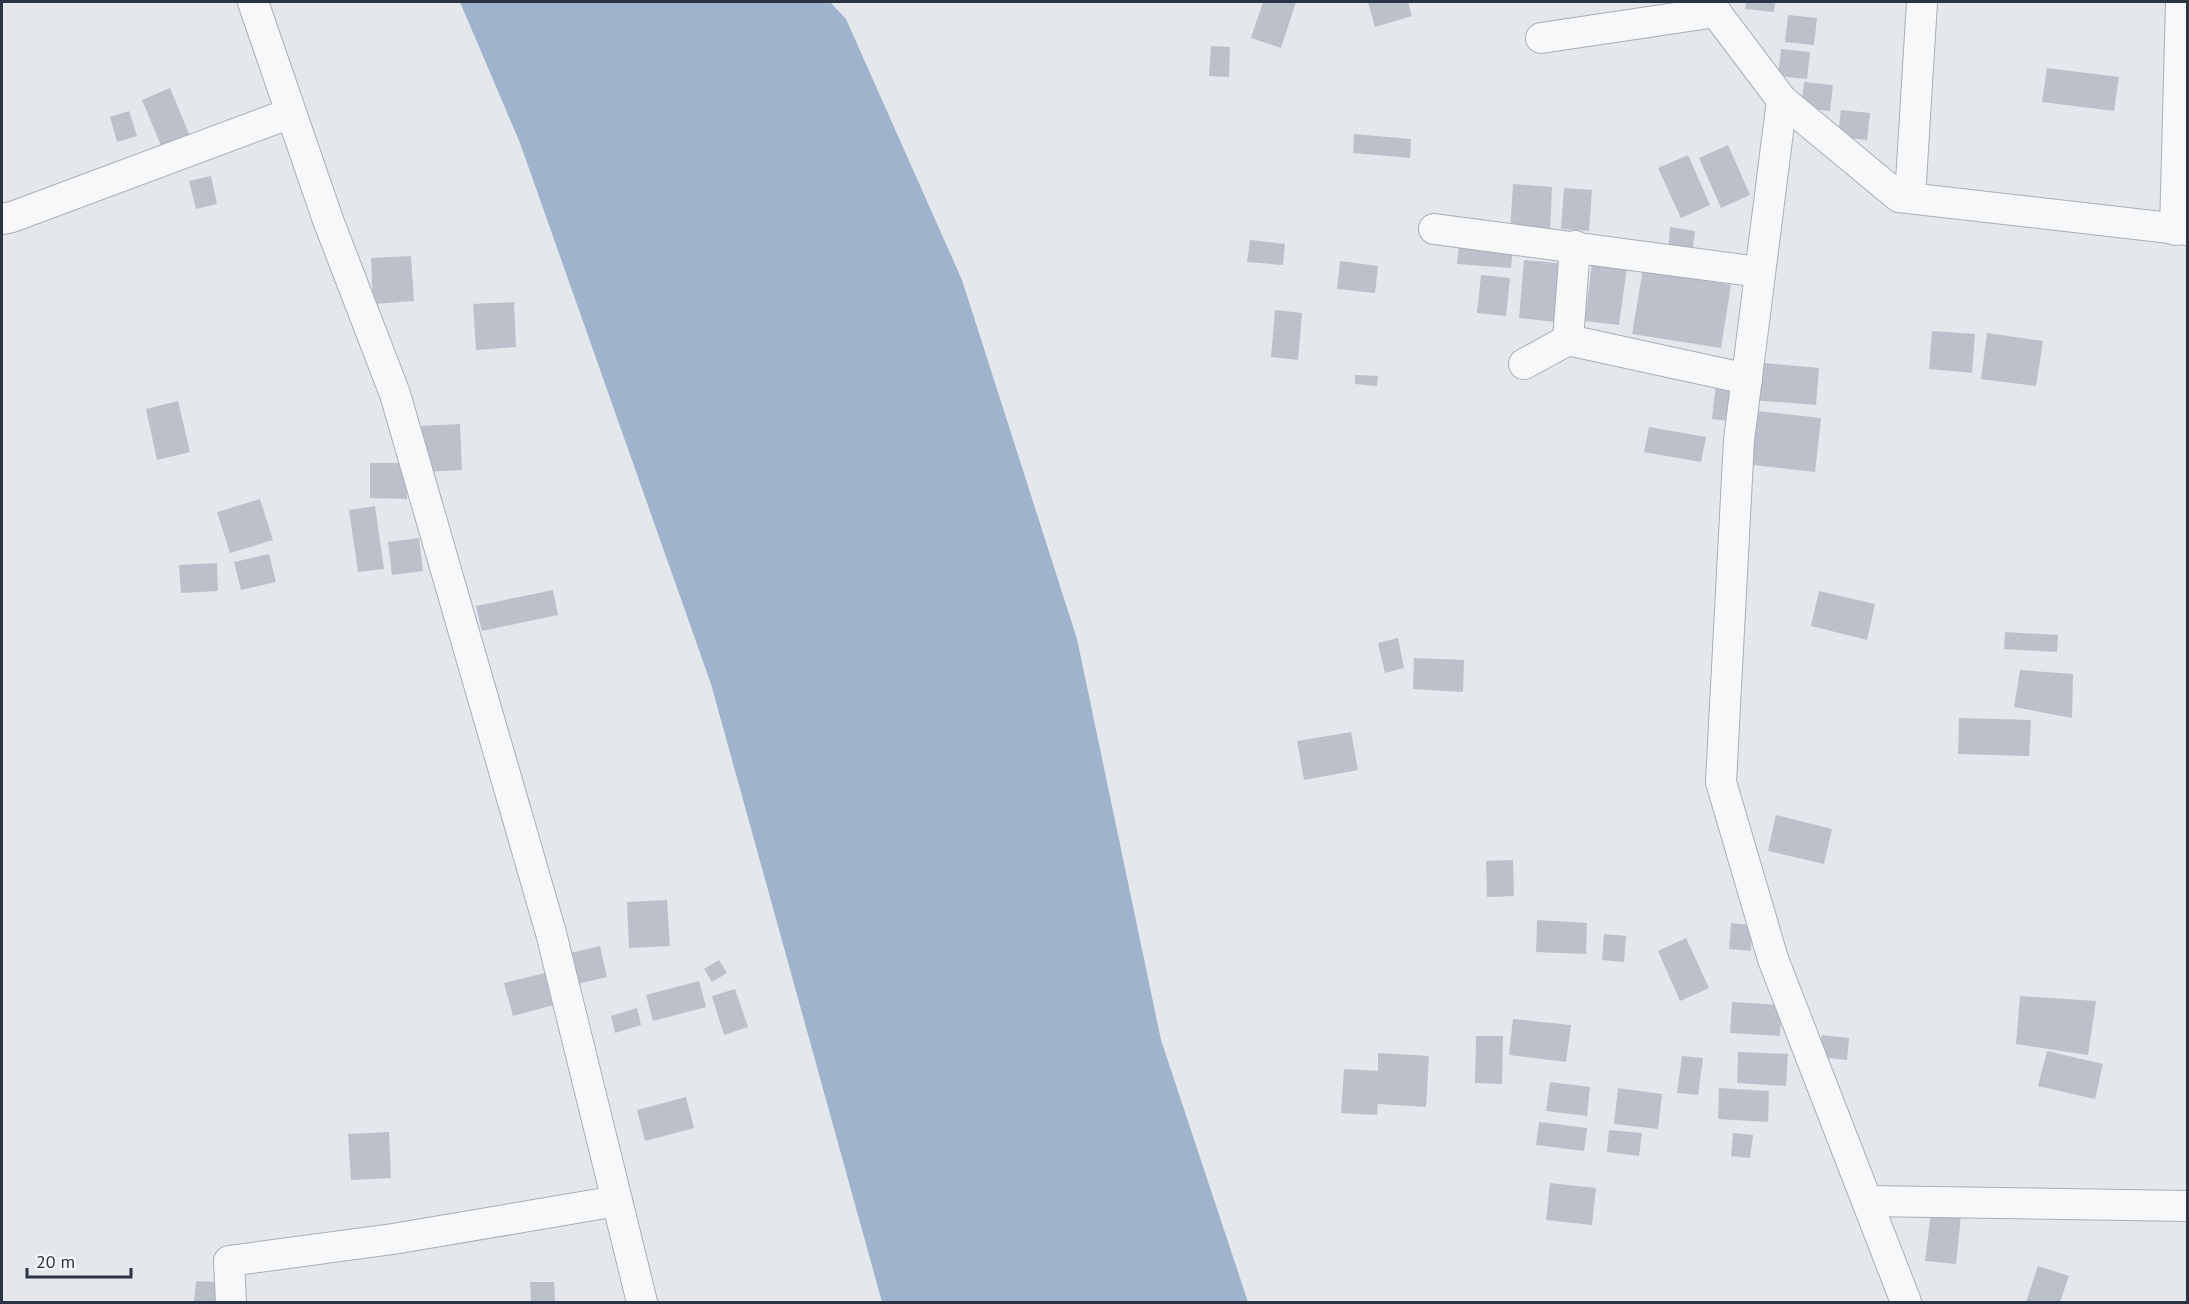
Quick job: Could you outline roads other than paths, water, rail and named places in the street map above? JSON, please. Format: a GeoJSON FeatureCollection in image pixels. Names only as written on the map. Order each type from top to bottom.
{"type":"FeatureCollection","features":[{"type":"Feature","properties":{"kind":"street"},"geometry":{"type":"LineString","coordinates":[[253,2],[328,220],[395,394],[551,933],[642,1302]]}},
{"type":"Feature","properties":{"kind":"street"},"geometry":{"type":"LineString","coordinates":[[1910,198],[1922,2]]}},
{"type":"Feature","properties":{"kind":"street"},"geometry":{"type":"LineString","coordinates":[[1541,38],[1712,7],[1782,100],[1899,197],[2181,230],[2181,2]]}},
{"type":"Feature","properties":{"kind":"street"},"geometry":{"type":"LineString","coordinates":[[1782,100],[1739,440],[1721,782],[1773,959],[1906,1302]]}},
{"type":"Feature","properties":{"kind":"street"},"geometry":{"type":"LineString","coordinates":[[2,219],[291,113]]}},
{"type":"Feature","properties":{"kind":"street"},"geometry":{"type":"LineString","coordinates":[[1434,229],[1759,272]]}},
{"type":"Feature","properties":{"kind":"street"},"geometry":{"type":"LineString","coordinates":[[1568,340],[1575,246]]}},
{"type":"Feature","properties":{"kind":"street"},"geometry":{"type":"LineString","coordinates":[[1524,364],[1568,340],[1747,379]]}},
{"type":"Feature","properties":{"kind":"street"},"geometry":{"type":"LineString","coordinates":[[231,1302],[229,1260],[393,1239],[617,1201]]}},
{"type":"Feature","properties":{"kind":"street"},"geometry":{"type":"LineString","coordinates":[[1867,1201],[2187,1206]]}},
{"type":"Feature","properties":{"kind":"water"},"geometry":{"type":"Polygon","coordinates":[[[460,2],[830,2],[846,19],[962,280],[1077,639],[1161,1040],[1248,1302],[882,1302],[711,684],[520,143],[460,2]]]}}]}
